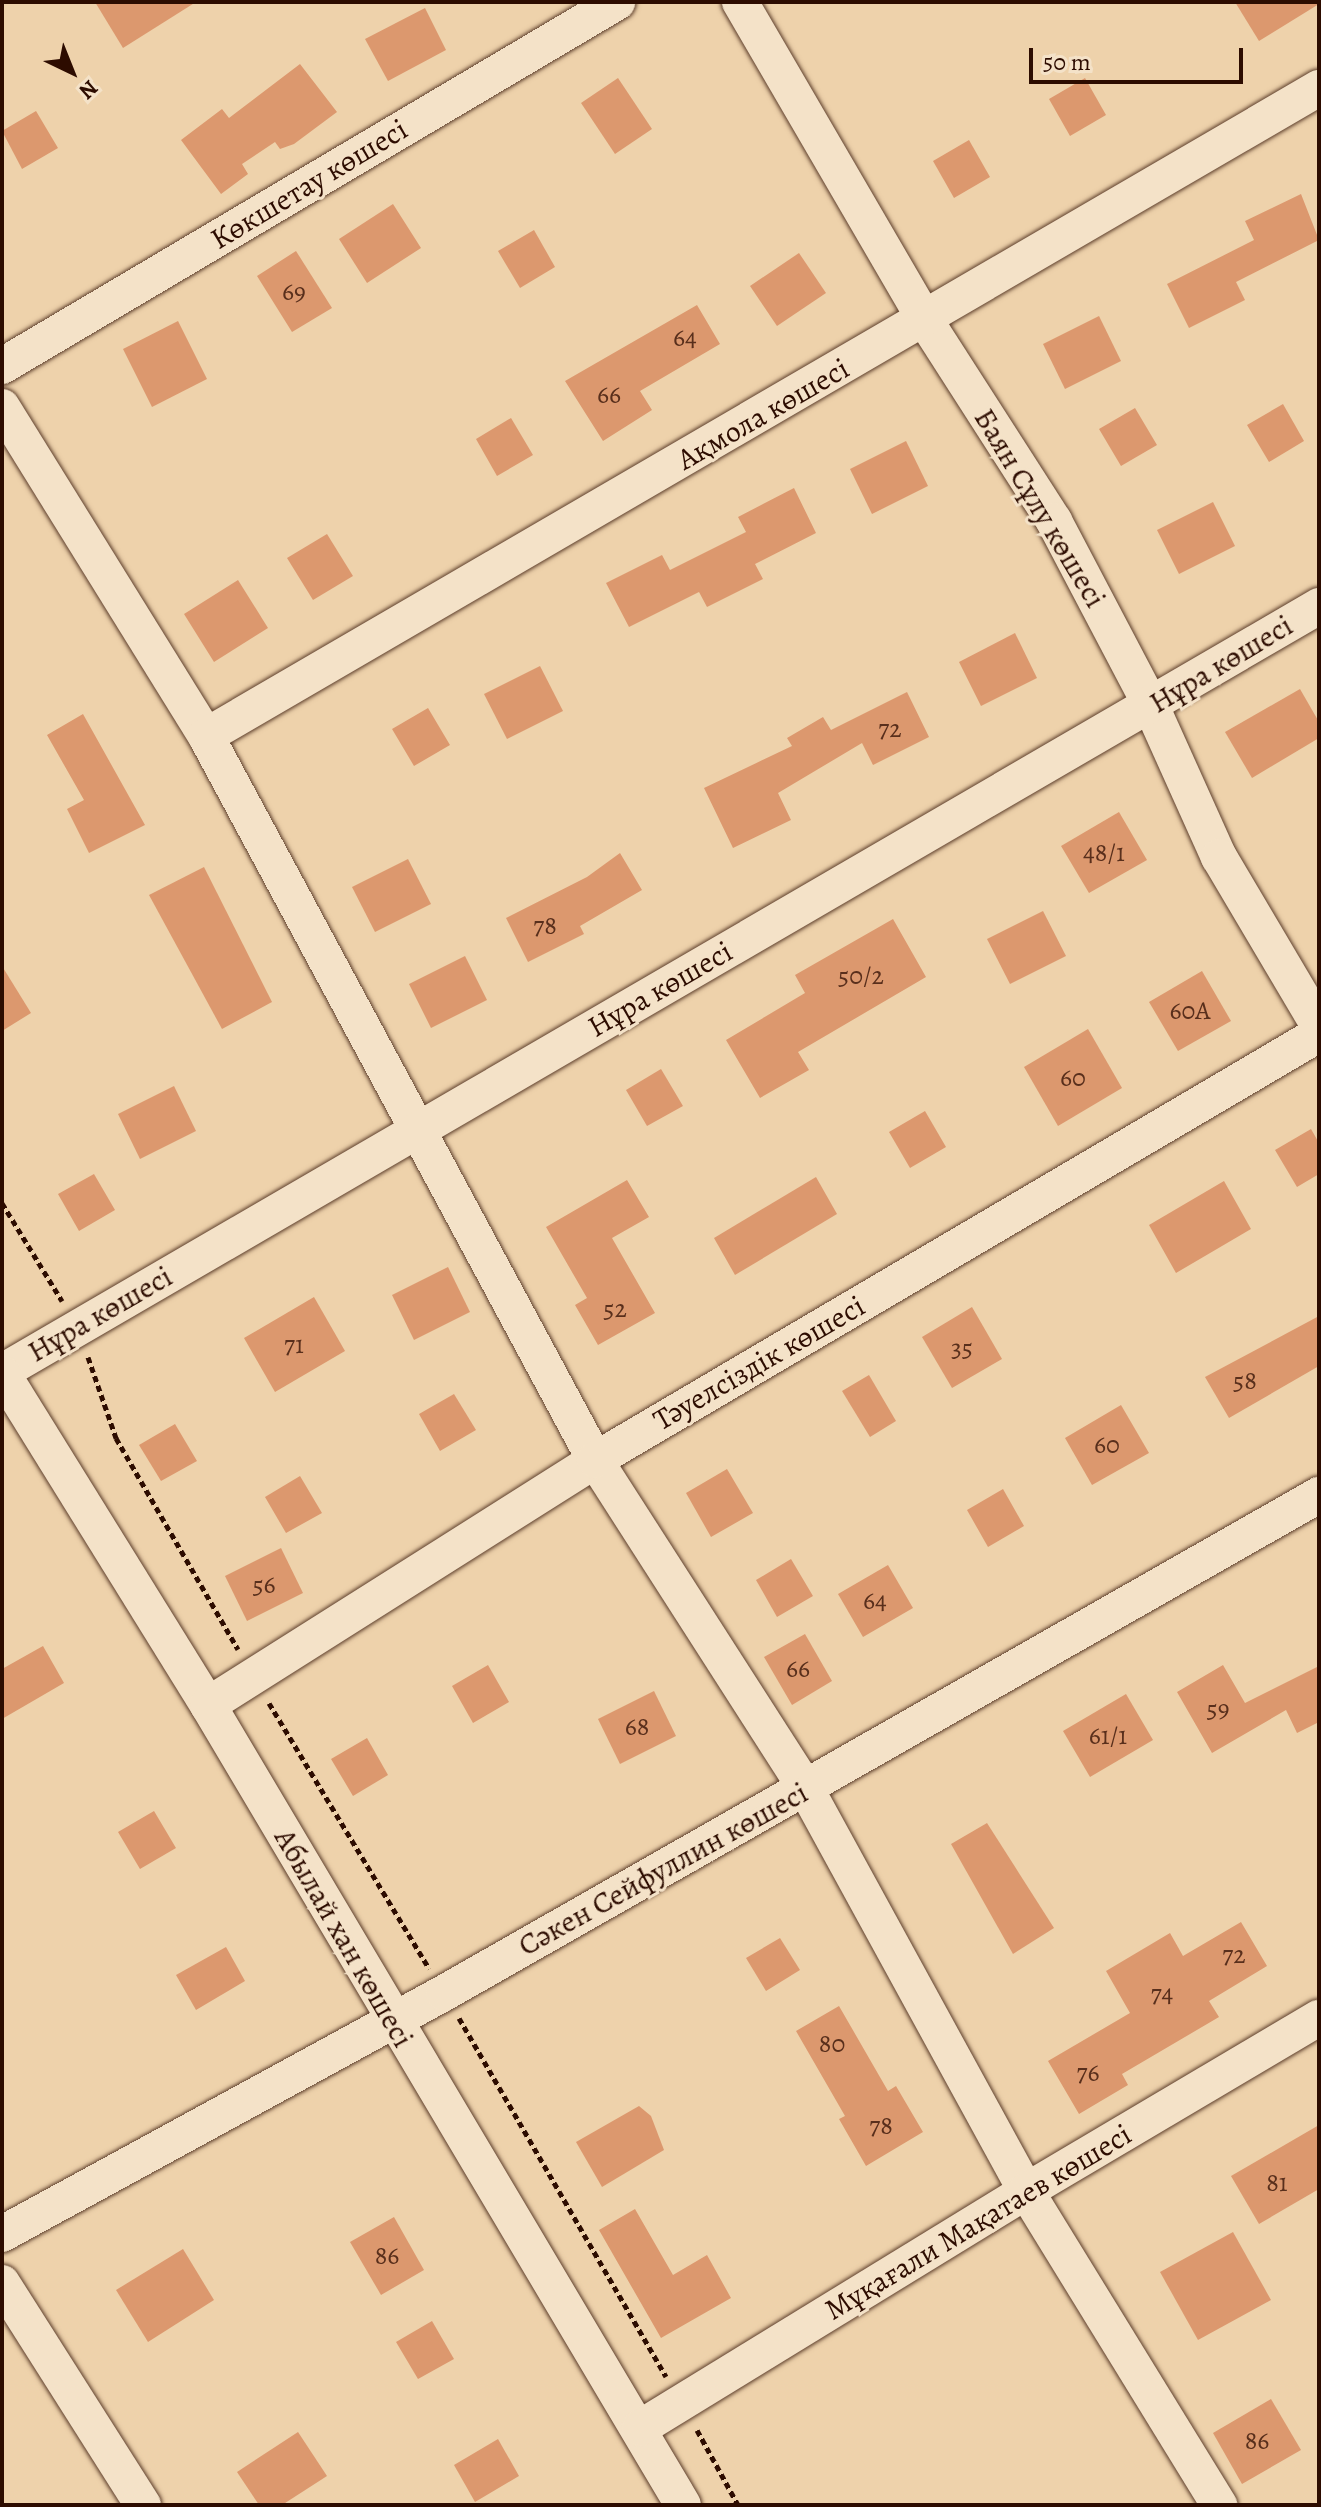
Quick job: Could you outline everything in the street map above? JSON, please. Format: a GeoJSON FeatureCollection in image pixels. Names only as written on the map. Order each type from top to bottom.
{"type":"FeatureCollection","features":[{"type":"Feature","properties":{"kind":"street","name":"Көкшетау көшесі"},"geometry":{"type":"LineString","coordinates":[[2,366],[617,2]]}},
{"type":"Feature","properties":{"kind":"street","name":"Баян Сұлу көшесі"},"geometry":{"type":"LineString","coordinates":[[740,2],[925,320],[1054,521],[1151,706],[1219,857],[1319,1026]]}},
{"type":"Feature","properties":{"kind":"street","name":"Ақмола көшесі"},"geometry":{"type":"LineString","coordinates":[[206,736],[1319,88]]}},
{"type":"Feature","properties":{"kind":"street"},"geometry":{"type":"LineString","coordinates":[[2,407],[206,736],[414,1130],[595,1460],[806,1789],[1026,2191],[1219,2505]]}},
{"type":"Feature","properties":{"kind":"street","name":"Нұра көшесі"},"geometry":{"type":"LineString","coordinates":[[2,1373],[414,1130],[1319,606]]}},
{"type":"Feature","properties":{"kind":"street","name":"Тәуелсіздік көшесі"},"geometry":{"type":"LineString","coordinates":[[208,1705],[595,1460],[1319,1034]]}},
{"type":"Feature","properties":{"kind":"street","name":"Абылай хан көшесі"},"geometry":{"type":"LineString","coordinates":[[2,1373],[208,1705],[392,2022],[640,2428],[683,2505]]}},
{"type":"Feature","properties":{"kind":"street","name":"Сәкен Сейфуллин көшесі"},"geometry":{"type":"LineString","coordinates":[[2,2234],[444,1993],[1319,1495]]}},
{"type":"Feature","properties":{"kind":"street","name":"Мұқағали Мақатаев көшесі"},"geometry":{"type":"LineString","coordinates":[[640,2428],[1026,2191],[1319,2018]]}},
{"type":"Feature","properties":{"kind":"street"},"geometry":{"type":"LineString","coordinates":[[2,2283],[143,2505]]}},
{"type":"Feature","properties":{"kind":"path"},"geometry":{"type":"LineString","coordinates":[[2,1203],[78,1327],[116,1438],[253,1676],[444,1993],[738,2505]]}},
{"type":"Feature","properties":{"kind":"building"},"geometry":{"type":"Polygon","coordinates":[[[95,2],[196,2],[123,48],[95,2]]]}},
{"type":"Feature","properties":{"kind":"building"},"geometry":{"type":"Polygon","coordinates":[[[1235,2],[1319,2],[1319,4],[1259,41],[1235,2]]]}},
{"type":"Feature","properties":{"kind":"building"},"geometry":{"type":"Polygon","coordinates":[[[425,8],[446,50],[388,81],[365,39],[425,8]]]}},
{"type":"Feature","properties":{"kind":"building"},"geometry":{"type":"Polygon","coordinates":[[[300,64],[337,112],[294,144],[280,149],[275,142],[242,164],[248,174],[221,194],[181,140],[222,109],[229,118],[300,64]]]}},
{"type":"Feature","properties":{"kind":"building"},"geometry":{"type":"Polygon","coordinates":[[[618,78],[652,129],[615,154],[581,103],[618,78]]]}},
{"type":"Feature","properties":{"kind":"building"},"geometry":{"type":"Polygon","coordinates":[[[1085,78],[1106,115],[1070,136],[1049,99],[1085,78]]]}},
{"type":"Feature","properties":{"kind":"building"},"geometry":{"type":"Polygon","coordinates":[[[36,111],[58,148],[22,169],[2,131],[36,111]]]}},
{"type":"Feature","properties":{"kind":"building"},"geometry":{"type":"Polygon","coordinates":[[[969,140],[990,177],[954,198],[933,161],[969,140]]]}},
{"type":"Feature","properties":{"kind":"building"},"geometry":{"type":"Polygon","coordinates":[[[1301,194],[1319,240],[1236,282],[1245,300],[1189,328],[1167,284],[1254,240],[1245,221],[1301,194]]]}},
{"type":"Feature","properties":{"kind":"building"},"geometry":{"type":"Polygon","coordinates":[[[393,204],[421,248],[367,283],[339,239],[393,204]]]}},
{"type":"Feature","properties":{"kind":"building"},"geometry":{"type":"Polygon","coordinates":[[[534,230],[555,267],[520,288],[498,251],[534,230]]]}},
{"type":"Feature","properties":{"kind":"building"},"geometry":{"type":"Polygon","coordinates":[[[296,251],[332,308],[292,332],[257,276],[296,251]]]}},
{"type":"Feature","properties":{"kind":"building"},"geometry":{"type":"Polygon","coordinates":[[[799,253],[826,293],[777,326],[750,286],[799,253]]]}},
{"type":"Feature","properties":{"kind":"building"},"geometry":{"type":"Polygon","coordinates":[[[697,305],[720,344],[640,391],[652,410],[603,441],[565,381],[697,305]]]}},
{"type":"Feature","properties":{"kind":"building"},"geometry":{"type":"Polygon","coordinates":[[[1099,316],[1121,361],[1065,389],[1043,344],[1099,316]]]}},
{"type":"Feature","properties":{"kind":"building"},"geometry":{"type":"Polygon","coordinates":[[[178,321],[207,379],[152,407],[123,349],[178,321]]]}},
{"type":"Feature","properties":{"kind":"building"},"geometry":{"type":"Polygon","coordinates":[[[1283,404],[1304,441],[1269,462],[1247,425],[1283,404]]]}},
{"type":"Feature","properties":{"kind":"building"},"geometry":{"type":"Polygon","coordinates":[[[1135,408],[1157,445],[1121,466],[1099,429],[1135,408]]]}},
{"type":"Feature","properties":{"kind":"building"},"geometry":{"type":"Polygon","coordinates":[[[511,418],[533,455],[497,476],[476,439],[511,418]]]}},
{"type":"Feature","properties":{"kind":"building"},"geometry":{"type":"Polygon","coordinates":[[[906,441],[928,486],[872,514],[850,469],[906,441]]]}},
{"type":"Feature","properties":{"kind":"building"},"geometry":{"type":"Polygon","coordinates":[[[794,488],[816,533],[755,564],[763,579],[707,607],[699,592],[629,627],[606,583],[662,555],[670,570],[746,532],[738,517],[794,488]]]}},
{"type":"Feature","properties":{"kind":"building"},"geometry":{"type":"Polygon","coordinates":[[[1213,502],[1235,546],[1179,574],[1157,530],[1213,502]]]}},
{"type":"Feature","properties":{"kind":"building"},"geometry":{"type":"Polygon","coordinates":[[[327,534],[353,576],[313,600],[287,558],[327,534]]]}},
{"type":"Feature","properties":{"kind":"building"},"geometry":{"type":"Polygon","coordinates":[[[238,580],[268,628],[214,662],[184,614],[238,580]]]}},
{"type":"Feature","properties":{"kind":"building"},"geometry":{"type":"Polygon","coordinates":[[[1015,633],[1037,678],[981,706],[959,662],[1015,633]]]}},
{"type":"Feature","properties":{"kind":"building"},"geometry":{"type":"Polygon","coordinates":[[[540,666],[563,711],[507,739],[484,694],[540,666]]]}},
{"type":"Feature","properties":{"kind":"building"},"geometry":{"type":"Polygon","coordinates":[[[1300,689],[1319,722],[1319,738],[1252,778],[1225,732],[1300,689]]]}},
{"type":"Feature","properties":{"kind":"building"},"geometry":{"type":"Polygon","coordinates":[[[907,692],[929,737],[873,765],[862,743],[778,793],[791,820],[733,848],[704,788],[792,746],[787,738],[823,717],[831,730],[907,692]]]}},
{"type":"Feature","properties":{"kind":"building"},"geometry":{"type":"Polygon","coordinates":[[[428,708],[450,745],[414,766],[392,729],[428,708]]]}},
{"type":"Feature","properties":{"kind":"building"},"geometry":{"type":"Polygon","coordinates":[[[83,714],[145,825],[89,853],[67,809],[84,800],[47,735],[83,714]]]}},
{"type":"Feature","properties":{"kind":"building"},"geometry":{"type":"Polygon","coordinates":[[[1119,812],[1147,860],[1089,893],[1061,846],[1119,812]]]}},
{"type":"Feature","properties":{"kind":"building"},"geometry":{"type":"Polygon","coordinates":[[[620,853],[642,890],[580,926],[584,934],[528,962],[506,918],[587,877],[620,853]]]}},
{"type":"Feature","properties":{"kind":"building"},"geometry":{"type":"Polygon","coordinates":[[[408,859],[431,904],[375,932],[352,887],[408,859]]]}},
{"type":"Feature","properties":{"kind":"building"},"geometry":{"type":"Polygon","coordinates":[[[204,867],[272,1002],[222,1029],[149,895],[204,867]]]}},
{"type":"Feature","properties":{"kind":"building"},"geometry":{"type":"Polygon","coordinates":[[[1043,911],[1066,956],[1010,984],[987,939],[1043,911]]]}},
{"type":"Feature","properties":{"kind":"building"},"geometry":{"type":"Polygon","coordinates":[[[893,919],[926,977],[798,1052],[809,1070],[760,1098],[726,1040],[805,993],[795,975],[893,919]]]}},
{"type":"Feature","properties":{"kind":"building"},"geometry":{"type":"Polygon","coordinates":[[[465,956],[487,1000],[431,1028],[409,984],[465,956]]]}},
{"type":"Feature","properties":{"kind":"building"},"geometry":{"type":"Polygon","coordinates":[[[2,966],[31,1013],[2,1031],[2,966]]]}},
{"type":"Feature","properties":{"kind":"building"},"geometry":{"type":"Polygon","coordinates":[[[1202,971],[1231,1021],[1178,1051],[1149,1002],[1202,971]]]}},
{"type":"Feature","properties":{"kind":"building"},"geometry":{"type":"Polygon","coordinates":[[[1088,1029],[1122,1088],[1058,1126],[1024,1067],[1088,1029]]]}},
{"type":"Feature","properties":{"kind":"building"},"geometry":{"type":"Polygon","coordinates":[[[661,1069],[683,1106],[647,1126],[626,1090],[661,1069]]]}},
{"type":"Feature","properties":{"kind":"building"},"geometry":{"type":"Polygon","coordinates":[[[174,1086],[196,1131],[140,1159],[118,1114],[174,1086]]]}},
{"type":"Feature","properties":{"kind":"building"},"geometry":{"type":"Polygon","coordinates":[[[925,1111],[946,1147],[910,1168],[889,1132],[925,1111]]]}},
{"type":"Feature","properties":{"kind":"building"},"geometry":{"type":"Polygon","coordinates":[[[1311,1129],[1319,1143],[1319,1174],[1297,1187],[1275,1150],[1311,1129]]]}},
{"type":"Feature","properties":{"kind":"building"},"geometry":{"type":"Polygon","coordinates":[[[94,1174],[115,1210],[79,1231],[58,1194],[94,1174]]]}},
{"type":"Feature","properties":{"kind":"building"},"geometry":{"type":"Polygon","coordinates":[[[816,1177],[837,1214],[735,1275],[714,1238],[816,1177]]]}},
{"type":"Feature","properties":{"kind":"building"},"geometry":{"type":"Polygon","coordinates":[[[627,1180],[649,1217],[612,1238],[655,1313],[598,1345],[575,1305],[587,1298],[546,1227],[627,1180]]]}},
{"type":"Feature","properties":{"kind":"building"},"geometry":{"type":"Polygon","coordinates":[[[1224,1181],[1251,1229],[1176,1273],[1149,1225],[1224,1181]]]}},
{"type":"Feature","properties":{"kind":"building"},"geometry":{"type":"Polygon","coordinates":[[[448,1267],[470,1312],[414,1340],[392,1295],[448,1267]]]}},
{"type":"Feature","properties":{"kind":"building"},"geometry":{"type":"Polygon","coordinates":[[[314,1297],[345,1351],[275,1392],[244,1338],[314,1297]]]}},
{"type":"Feature","properties":{"kind":"building"},"geometry":{"type":"Polygon","coordinates":[[[972,1307],[1002,1359],[952,1388],[922,1337],[972,1307]]]}},
{"type":"Feature","properties":{"kind":"building"},"geometry":{"type":"Polygon","coordinates":[[[1319,1316],[1319,1366],[1229,1418],[1205,1377],[1319,1316]]]}},
{"type":"Feature","properties":{"kind":"building"},"geometry":{"type":"Polygon","coordinates":[[[869,1375],[896,1421],[870,1437],[842,1391],[869,1375]]]}},
{"type":"Feature","properties":{"kind":"building"},"geometry":{"type":"Polygon","coordinates":[[[454,1394],[476,1430],[440,1451],[419,1414],[454,1394]]]}},
{"type":"Feature","properties":{"kind":"building"},"geometry":{"type":"Polygon","coordinates":[[[1121,1405],[1149,1453],[1092,1485],[1065,1438],[1121,1405]]]}},
{"type":"Feature","properties":{"kind":"building"},"geometry":{"type":"Polygon","coordinates":[[[175,1424],[197,1461],[161,1481],[139,1445],[175,1424]]]}},
{"type":"Feature","properties":{"kind":"building"},"geometry":{"type":"Polygon","coordinates":[[[727,1469],[753,1513],[711,1537],[686,1493],[727,1469]]]}},
{"type":"Feature","properties":{"kind":"building"},"geometry":{"type":"Polygon","coordinates":[[[300,1476],[322,1513],[286,1533],[265,1497],[300,1476]]]}},
{"type":"Feature","properties":{"kind":"building"},"geometry":{"type":"Polygon","coordinates":[[[1003,1489],[1024,1526],[988,1547],[967,1510],[1003,1489]]]}},
{"type":"Feature","properties":{"kind":"building"},"geometry":{"type":"Polygon","coordinates":[[[281,1548],[303,1593],[247,1621],[225,1576],[281,1548]]]}},
{"type":"Feature","properties":{"kind":"building"},"geometry":{"type":"Polygon","coordinates":[[[791,1559],[813,1596],[777,1617],[756,1580],[791,1559]]]}},
{"type":"Feature","properties":{"kind":"building"},"geometry":{"type":"Polygon","coordinates":[[[888,1565],[913,1608],[863,1637],[838,1594],[888,1565]]]}},
{"type":"Feature","properties":{"kind":"building"},"geometry":{"type":"Polygon","coordinates":[[[805,1634],[832,1681],[792,1705],[764,1657],[805,1634]]]}},
{"type":"Feature","properties":{"kind":"building"},"geometry":{"type":"Polygon","coordinates":[[[43,1646],[64,1683],[2,1719],[2,1669],[43,1646]]]}},
{"type":"Feature","properties":{"kind":"building"},"geometry":{"type":"Polygon","coordinates":[[[488,1665],[509,1702],[473,1723],[452,1686],[488,1665]]]}},
{"type":"Feature","properties":{"kind":"building"},"geometry":{"type":"Polygon","coordinates":[[[1223,1665],[1245,1703],[1319,1666],[1319,1722],[1297,1733],[1286,1710],[1212,1753],[1177,1692],[1223,1665]]]}},
{"type":"Feature","properties":{"kind":"building"},"geometry":{"type":"Polygon","coordinates":[[[654,1691],[676,1736],[620,1764],[598,1719],[654,1691]]]}},
{"type":"Feature","properties":{"kind":"building"},"geometry":{"type":"Polygon","coordinates":[[[1126,1694],[1153,1740],[1090,1777],[1063,1731],[1126,1694]]]}},
{"type":"Feature","properties":{"kind":"building"},"geometry":{"type":"Polygon","coordinates":[[[367,1738],[388,1775],[353,1796],[331,1759],[367,1738]]]}},
{"type":"Feature","properties":{"kind":"building"},"geometry":{"type":"Polygon","coordinates":[[[154,1811],[176,1848],[140,1869],[118,1832],[154,1811]]]}},
{"type":"Feature","properties":{"kind":"building"},"geometry":{"type":"Polygon","coordinates":[[[987,1823],[1054,1928],[1013,1954],[951,1844],[987,1823]]]}},
{"type":"Feature","properties":{"kind":"building"},"geometry":{"type":"Polygon","coordinates":[[[1241,1922],[1267,1966],[1209,2001],[1219,2017],[1122,2074],[1128,2085],[1079,2114],[1048,2061],[1130,2013],[1106,1971],[1170,1933],[1183,1956],[1241,1922]]]}},
{"type":"Feature","properties":{"kind":"building"},"geometry":{"type":"Polygon","coordinates":[[[780,1938],[800,1970],[766,1991],[746,1958],[780,1938]]]}},
{"type":"Feature","properties":{"kind":"building"},"geometry":{"type":"Polygon","coordinates":[[[226,1947],[245,1981],[196,2010],[176,1975],[226,1947]]]}},
{"type":"Feature","properties":{"kind":"building"},"geometry":{"type":"Polygon","coordinates":[[[839,2006],[888,2091],[896,2086],[923,2132],[866,2166],[839,2119],[845,2116],[796,2031],[839,2006]]]}},
{"type":"Feature","properties":{"kind":"building"},"geometry":{"type":"Polygon","coordinates":[[[639,2106],[651,2116],[664,2150],[602,2187],[576,2142],[639,2106]]]}},
{"type":"Feature","properties":{"kind":"building"},"geometry":{"type":"Polygon","coordinates":[[[1319,2125],[1319,2189],[1259,2224],[1231,2176],[1319,2125]]]}},
{"type":"Feature","properties":{"kind":"building"},"geometry":{"type":"Polygon","coordinates":[[[635,2209],[673,2275],[707,2255],[731,2298],[661,2338],[599,2230],[635,2209]]]}},
{"type":"Feature","properties":{"kind":"building"},"geometry":{"type":"Polygon","coordinates":[[[394,2217],[424,2270],[381,2295],[350,2242],[394,2217]]]}},
{"type":"Feature","properties":{"kind":"building"},"geometry":{"type":"Polygon","coordinates":[[[1233,2232],[1271,2300],[1198,2340],[1160,2272],[1233,2232]]]}},
{"type":"Feature","properties":{"kind":"building"},"geometry":{"type":"Polygon","coordinates":[[[183,2249],[214,2300],[148,2342],[116,2290],[183,2249]]]}},
{"type":"Feature","properties":{"kind":"building"},"geometry":{"type":"Polygon","coordinates":[[[432,2321],[454,2359],[418,2379],[396,2342],[432,2321]]]}},
{"type":"Feature","properties":{"kind":"building"},"geometry":{"type":"Polygon","coordinates":[[[1271,2399],[1301,2450],[1242,2484],[1213,2433],[1271,2399]]]}},
{"type":"Feature","properties":{"kind":"building"},"geometry":{"type":"Polygon","coordinates":[[[298,2432],[327,2476],[282,2505],[259,2505],[237,2472],[298,2432]]]}},
{"type":"Feature","properties":{"kind":"building"},"geometry":{"type":"Polygon","coordinates":[[[498,2439],[519,2476],[475,2502],[454,2465],[498,2439]]]}}]}
